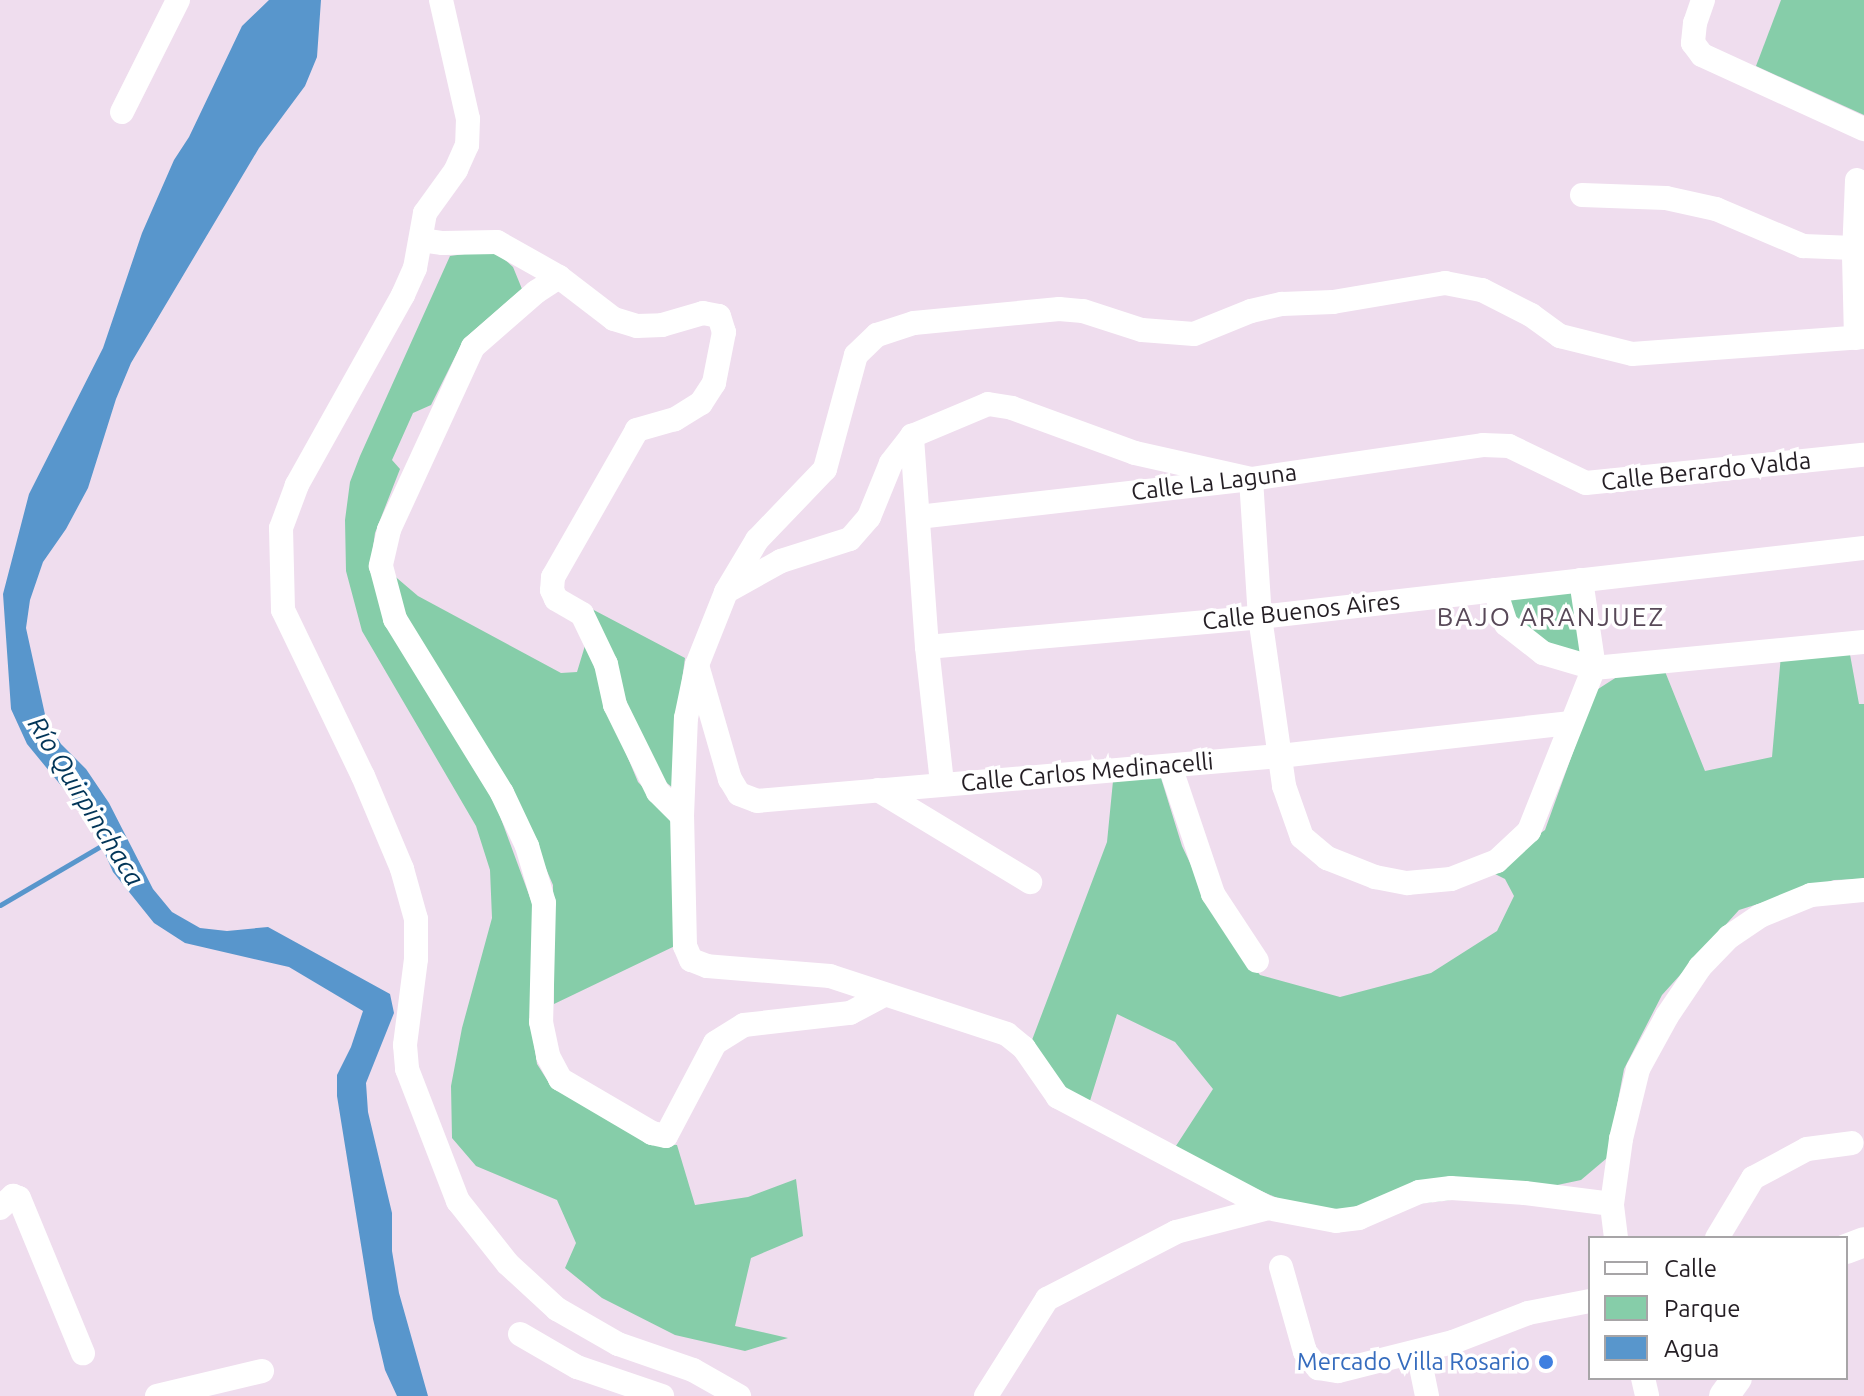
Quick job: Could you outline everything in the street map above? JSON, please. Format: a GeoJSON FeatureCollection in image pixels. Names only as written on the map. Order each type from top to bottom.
{"type":"FeatureCollection","features":[{"type":"Feature","properties":{"kind":"street"},"geometry":{"type":"LineString","coordinates":[[122,112],[178,0]]}},
{"type":"Feature","properties":{"kind":"street"},"geometry":{"type":"LineString","coordinates":[[441,0],[468,119],[467,145],[456,170],[425,213],[421,240],[403,295],[297,485],[281,528],[283,610],[363,776],[402,869],[416,919],[416,959],[405,1045],[407,1069],[458,1201],[508,1264],[557,1309],[618,1344],[693,1370],[739,1396]]}},
{"type":"Feature","properties":{"kind":"street"},"geometry":{"type":"LineString","coordinates":[[1703,0],[1695,23],[1693,43],[1702,55],[1864,129]]}},
{"type":"Feature","properties":{"kind":"street"},"geometry":{"type":"LineString","coordinates":[[1612,1204],[1451,1188],[1419,1192],[1359,1218],[1336,1221],[1268,1208],[1058,1097],[1024,1048],[1007,1034],[830,976],[707,966],[691,960],[685,946],[682,816],[686,718],[697,665],[726,592],[757,540],[825,469],[856,355],[877,335],[914,323],[1059,309],[1083,311],[1142,330],[1194,334],[1251,311],[1282,304],[1333,302],[1445,283],[1482,290],[1531,315],[1560,336],[1601,349],[1632,354],[1860,337],[1854,248],[1857,180]]}},
{"type":"Feature","properties":{"kind":"street"},"geometry":{"type":"LineString","coordinates":[[1582,195],[1666,198],[1716,209],[1803,246],[1854,248]]}},
{"type":"Feature","properties":{"kind":"street"},"geometry":{"type":"LineString","coordinates":[[421,240],[443,243],[497,242],[559,277],[614,319],[637,326],[662,325],[703,313],[719,316],[724,332],[714,383],[701,403],[675,419],[637,430],[553,577],[552,590],[556,599],[582,614],[606,664],[615,705],[658,792],[682,816]]}},
{"type":"Feature","properties":{"kind":"street"},"geometry":{"type":"LineString","coordinates":[[559,277],[536,292],[473,347],[389,530],[381,566],[395,619],[502,793],[527,846],[544,903],[541,1022],[548,1056],[560,1079],[652,1133],[666,1136],[715,1043],[744,1025],[850,1013],[884,995]]}},
{"type":"Feature","properties":{"kind":"street"},"geometry":{"type":"LineString","coordinates":[[726,592],[781,561],[850,539],[869,517],[891,463],[912,436],[988,404],[1012,408],[1135,453],[1251,479],[1260,617],[1284,786],[1302,837],[1327,858],[1375,877],[1407,883],[1451,879],[1497,861],[1529,831],[1594,668],[1581,580]]}},
{"type":"Feature","properties":{"kind":"street"},"geometry":{"type":"LineString","coordinates":[[912,436],[927,647],[942,783]]}},
{"type":"Feature","properties":{"kind":"street","name":"Calle La Laguna"},"geometry":{"type":"LineString","coordinates":[[918,517],[1251,479],[1483,445],[1509,446]]}},
{"type":"Feature","properties":{"kind":"street","name":"Calle Berardo Valda"},"geometry":{"type":"LineString","coordinates":[[1509,446],[1586,483],[1864,455]]}},
{"type":"Feature","properties":{"kind":"street","name":"Calle Buenos Aires"},"geometry":{"type":"LineString","coordinates":[[927,647],[1260,617],[1864,548]]}},
{"type":"Feature","properties":{"kind":"street"},"geometry":{"type":"LineString","coordinates":[[1495,590],[1506,624],[1543,653],[1594,668],[1864,642]]}},
{"type":"Feature","properties":{"kind":"street","name":"Calle Carlos Medinacelli"},"geometry":{"type":"LineString","coordinates":[[697,665],[730,779],[739,794],[757,801],[1280,756],[1571,723]]}},
{"type":"Feature","properties":{"kind":"street"},"geometry":{"type":"LineString","coordinates":[[1170,766],[1213,894],[1257,961]]}},
{"type":"Feature","properties":{"kind":"street"},"geometry":{"type":"LineString","coordinates":[[878,790],[1030,882]]}},
{"type":"Feature","properties":{"kind":"street"},"geometry":{"type":"LineString","coordinates":[[1616,1236],[1612,1204],[1621,1139],[1638,1069],[1667,1016],[1700,967],[1729,937],[1760,916],[1811,895],[1864,890]]}},
{"type":"Feature","properties":{"kind":"street"},"geometry":{"type":"LineString","coordinates":[[1718,1236],[1753,1178],[1807,1149],[1852,1143]]}},
{"type":"Feature","properties":{"kind":"street"},"geometry":{"type":"LineString","coordinates":[[0,1208],[13,1196],[19,1198],[83,1353]]}},
{"type":"Feature","properties":{"kind":"street"},"geometry":{"type":"LineString","coordinates":[[986,1396],[1047,1299],[1176,1232],[1268,1208]]}},
{"type":"Feature","properties":{"kind":"street"},"geometry":{"type":"LineString","coordinates":[[1281,1267],[1305,1352],[1318,1368],[1338,1371],[1418,1352],[1528,1313],[1588,1301]]}},
{"type":"Feature","properties":{"kind":"street"},"geometry":{"type":"LineString","coordinates":[[520,1334],[577,1367],[662,1396]]}},
{"type":"Feature","properties":{"kind":"street"},"geometry":{"type":"LineString","coordinates":[[1418,1352],[1422,1394]]}},
{"type":"Feature","properties":{"kind":"street"},"geometry":{"type":"LineString","coordinates":[[157,1396],[262,1371]]}},
{"type":"Feature","properties":{"kind":"green space"},"geometry":{"type":"Polygon","coordinates":[[[1781,0],[1864,0],[1864,115],[1756,66],[1781,0]]]}},
{"type":"Feature","properties":{"kind":"green space"},"geometry":{"type":"Polygon","coordinates":[[[494,250],[513,267],[522,289],[464,339],[431,405],[413,413],[392,460],[400,469],[375,533],[371,562],[493,797],[532,903],[533,1037],[537,1064],[551,1086],[653,1143],[677,1145],[695,1205],[748,1197],[796,1179],[803,1236],[751,1258],[735,1326],[788,1338],[745,1351],[675,1335],[602,1298],[565,1268],[576,1243],[557,1200],[476,1166],[452,1138],[451,1086],[462,1028],[492,918],[490,870],[476,826],[362,631],[346,571],[345,520],[350,482],[360,456],[450,256],[494,250]]]}},
{"type":"Feature","properties":{"kind":"green space"},"geometry":{"type":"Polygon","coordinates":[[[391,573],[418,596],[561,673],[577,672],[587,639],[610,715],[638,782],[672,818],[677,945],[554,1004],[553,885],[510,785],[407,618],[391,573]]]}},
{"type":"Feature","properties":{"kind":"green space"},"geometry":{"type":"Polygon","coordinates":[[[1574,590],[1585,658],[1561,651],[1509,617],[1505,596],[1574,590]]]}},
{"type":"Feature","properties":{"kind":"green space"},"geometry":{"type":"Polygon","coordinates":[[[590,608],[685,658],[675,731],[673,788],[646,766],[590,608]]]}},
{"type":"Feature","properties":{"kind":"green space"},"geometry":{"type":"Polygon","coordinates":[[[1849,649],[1859,704],[1864,704],[1864,879],[1834,880],[1739,910],[1662,995],[1624,1069],[1607,1158],[1581,1180],[1529,1191],[1346,1212],[1307,1211],[1172,1152],[1213,1089],[1175,1042],[1117,1014],[1089,1104],[1055,1084],[1032,1040],[1107,842],[1113,781],[1161,778],[1182,846],[1219,924],[1260,975],[1340,997],[1431,973],[1497,931],[1514,896],[1505,879],[1481,867],[1499,862],[1545,830],[1595,691],[1623,673],[1664,669],[1705,771],[1772,757],[1781,655],[1849,649]]]}},
{"type":"Feature","properties":{"kind":"water","name":"Río Quirpinchaca"},"geometry":{"type":"Polygon","coordinates":[[[269,0],[321,0],[317,57],[305,86],[259,148],[131,363],[116,399],[88,488],[66,529],[43,562],[30,600],[26,628],[46,719],[61,744],[86,769],[109,803],[153,889],[172,912],[200,928],[227,931],[268,927],[390,994],[394,1013],[366,1083],[368,1112],[392,1213],[392,1251],[399,1293],[428,1396],[397,1396],[385,1370],[373,1319],[337,1096],[337,1075],[351,1047],[363,1011],[289,967],[185,943],[154,923],[113,872],[91,822],[27,744],[11,709],[3,594],[29,494],[103,348],[142,233],[174,160],[189,137],[242,26],[269,0]]]}},
{"type":"Feature","properties":{"kind":"waterway","name":"Río Quirpinchaca"},"geometry":{"type":"LineString","coordinates":[[0,905],[106,843]]}},
{"type":"Feature","properties":{"kind":"place","name":"Mercado Villa Rosario"},"geometry":{"type":"Point","coordinates":[1546,1362]}},
{"type":"Feature","properties":{"kind":"district","name":"BAJO ARANJUEZ"},"geometry":{"type":"Point","coordinates":[1551,617]}}]}
